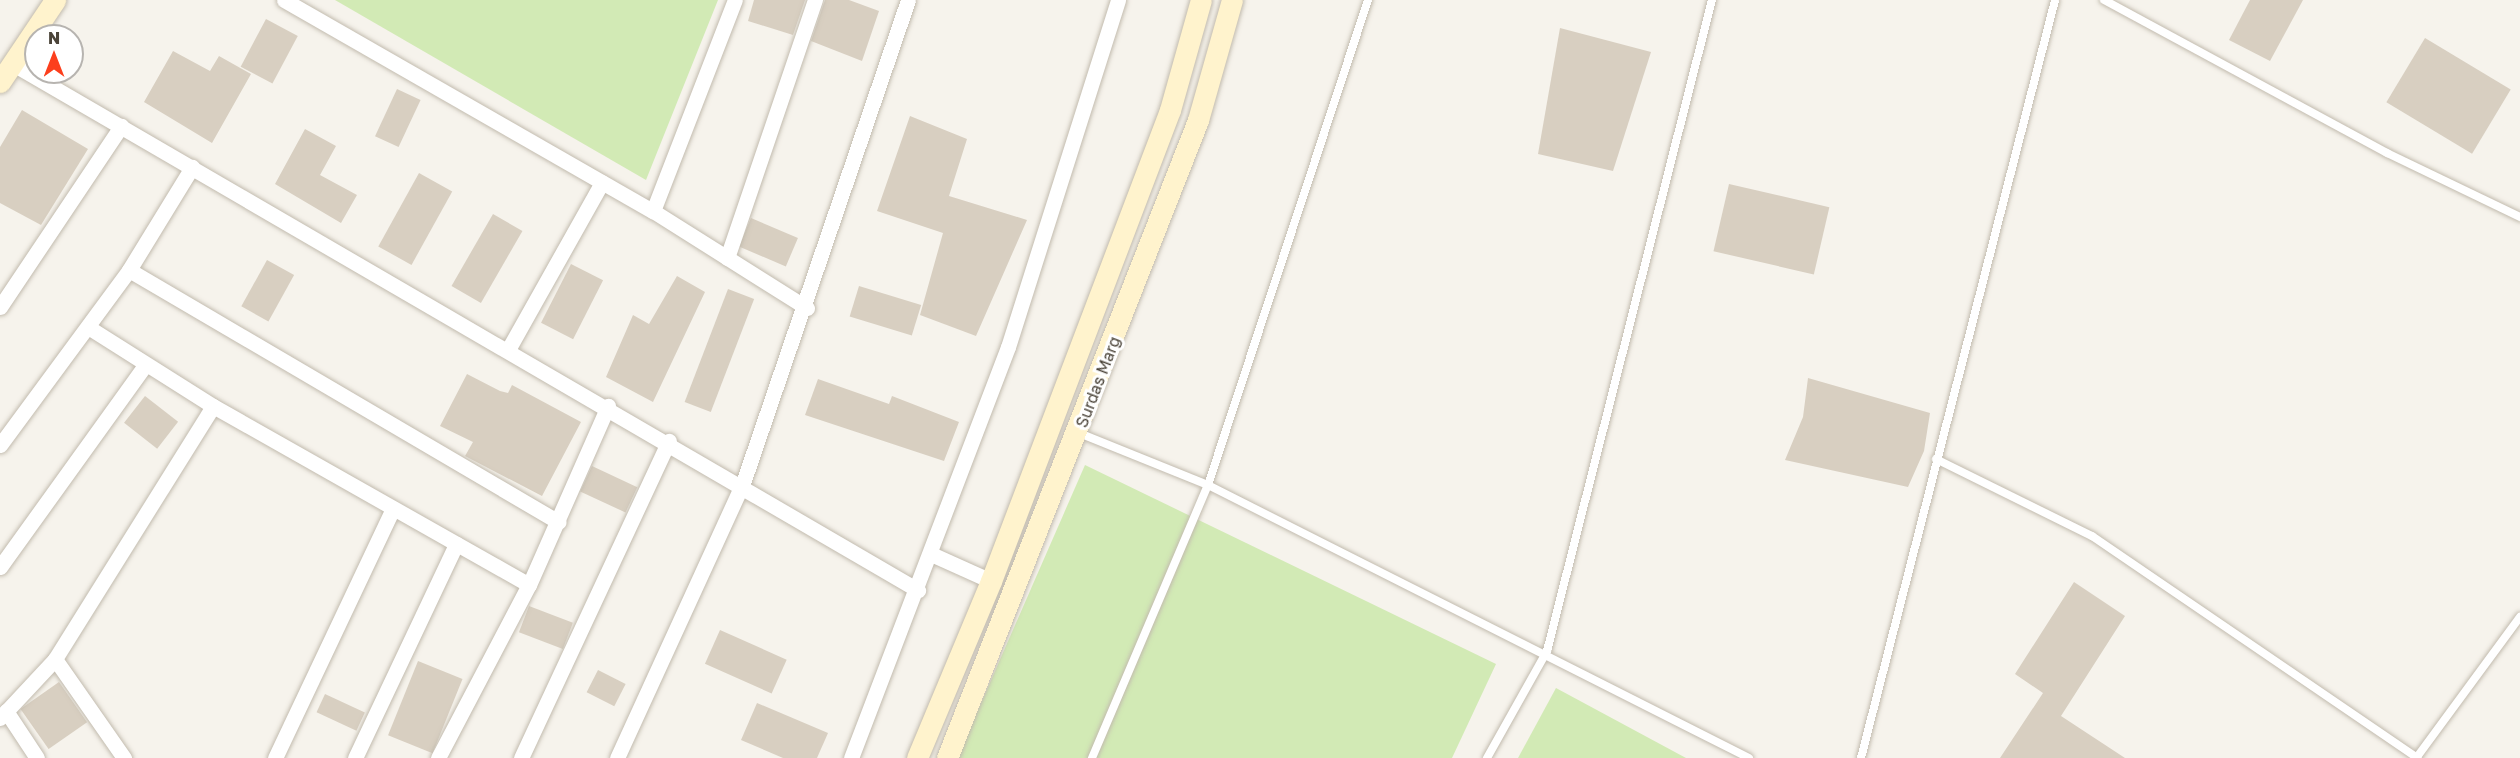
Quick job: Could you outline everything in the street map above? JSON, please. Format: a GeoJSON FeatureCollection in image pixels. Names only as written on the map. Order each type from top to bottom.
{"type":"FeatureCollection","features":[{"type":"Feature","properties":{"kind":"main road"},"geometry":{"type":"LineString","coordinates":[[0,82],[55,0]]}},
{"type":"Feature","properties":{"kind":"main road","name":"Surdas Marg"},"geometry":{"type":"LineString","coordinates":[[917,758],[991,581],[1170,110],[1201,0]]}},
{"type":"Feature","properties":{"kind":"main road","name":"Surdas Marg"},"geometry":{"type":"LineString","coordinates":[[947,758],[1079,433],[1198,120],[1232,0]]}},
{"type":"Feature","properties":{"kind":"main road"},"geometry":{"type":"LineString","coordinates":[[1051,421],[1079,433]]}},
{"type":"Feature","properties":{"kind":"street"},"geometry":{"type":"LineString","coordinates":[[653,211],[735,0]]}},
{"type":"Feature","properties":{"kind":"street"},"geometry":{"type":"LineString","coordinates":[[727,258],[815,0]]}},
{"type":"Feature","properties":{"kind":"street"},"geometry":{"type":"LineString","coordinates":[[617,758],[743,483],[807,308],[908,0]]}},
{"type":"Feature","properties":{"kind":"street"},"geometry":{"type":"LineString","coordinates":[[850,758],[918,590],[1008,347],[1118,0]]}},
{"type":"Feature","properties":{"kind":"street"},"geometry":{"type":"LineString","coordinates":[[293,2],[653,211],[807,308]]}},
{"type":"Feature","properties":{"kind":"street"},"geometry":{"type":"LineString","coordinates":[[13,64],[743,483],[918,590]]}},
{"type":"Feature","properties":{"kind":"street"},"geometry":{"type":"LineString","coordinates":[[0,307],[121,126]]}},
{"type":"Feature","properties":{"kind":"street"},"geometry":{"type":"LineString","coordinates":[[0,445],[129,270],[192,166]]}},
{"type":"Feature","properties":{"kind":"street"},"geometry":{"type":"LineString","coordinates":[[509,348],[602,182]]}},
{"type":"Feature","properties":{"kind":"street"},"geometry":{"type":"LineString","coordinates":[[129,270],[558,522]]}},
{"type":"Feature","properties":{"kind":"street"},"geometry":{"type":"LineString","coordinates":[[88,327],[213,406],[529,585]]}},
{"type":"Feature","properties":{"kind":"street"},"geometry":{"type":"LineString","coordinates":[[0,567],[145,365]]}},
{"type":"Feature","properties":{"kind":"street"},"geometry":{"type":"LineString","coordinates":[[37,758],[3,715],[55,659],[213,406]]}},
{"type":"Feature","properties":{"kind":"street"},"geometry":{"type":"LineString","coordinates":[[438,758],[529,585],[608,406]]}},
{"type":"Feature","properties":{"kind":"street"},"geometry":{"type":"LineString","coordinates":[[520,758],[669,441]]}},
{"type":"Feature","properties":{"kind":"street"},"geometry":{"type":"LineString","coordinates":[[275,758],[393,508]]}},
{"type":"Feature","properties":{"kind":"street"},"geometry":{"type":"LineString","coordinates":[[355,758],[456,544]]}},
{"type":"Feature","properties":{"kind":"street"},"geometry":{"type":"LineString","coordinates":[[931,554],[991,581]]}},
{"type":"Feature","properties":{"kind":"street"},"geometry":{"type":"LineString","coordinates":[[55,659],[124,758]]}},
{"type":"Feature","properties":{"kind":"lane"},"geometry":{"type":"LineString","coordinates":[[1092,758],[1209,484],[1368,0]]}},
{"type":"Feature","properties":{"kind":"lane"},"geometry":{"type":"LineString","coordinates":[[1487,758],[1547,651],[1712,0]]}},
{"type":"Feature","properties":{"kind":"lane"},"geometry":{"type":"LineString","coordinates":[[1862,758],[1936,459],[2055,0]]}},
{"type":"Feature","properties":{"kind":"lane"},"geometry":{"type":"LineString","coordinates":[[2104,0],[2387,153],[2520,217]]}},
{"type":"Feature","properties":{"kind":"lane"},"geometry":{"type":"LineString","coordinates":[[1079,433],[1209,484],[1547,651],[1749,758]]}},
{"type":"Feature","properties":{"kind":"lane"},"geometry":{"type":"LineString","coordinates":[[1936,459],[2092,536],[2418,758],[2520,617]]}},
{"type":"Feature","properties":{"kind":"green space"},"geometry":{"type":"Polygon","coordinates":[[[335,0],[718,0],[646,180],[335,0]]]}},
{"type":"Feature","properties":{"kind":"green space"},"geometry":{"type":"Polygon","coordinates":[[[1085,465],[1496,664],[1452,758],[957,758],[1085,465]]]}},
{"type":"Feature","properties":{"kind":"green space"},"geometry":{"type":"Polygon","coordinates":[[[1556,688],[1686,758],[1518,758],[1556,688]]]}},
{"type":"Feature","properties":{"kind":"building"},"geometry":{"type":"Polygon","coordinates":[[[754,0],[805,0],[793,35],[748,21],[754,0]]]}},
{"type":"Feature","properties":{"kind":"building"},"geometry":{"type":"Polygon","coordinates":[[[825,0],[849,0],[879,11],[862,61],[811,41],[825,0]]]}},
{"type":"Feature","properties":{"kind":"building"},"geometry":{"type":"Polygon","coordinates":[[[2250,0],[2303,0],[2270,61],[2229,40],[2250,0]]]}},
{"type":"Feature","properties":{"kind":"building"},"geometry":{"type":"Polygon","coordinates":[[[266,19],[298,36],[272,84],[241,67],[266,19]]]}},
{"type":"Feature","properties":{"kind":"building"},"geometry":{"type":"Polygon","coordinates":[[[1560,28],[1651,52],[1613,171],[1538,154],[1560,28]]]}},
{"type":"Feature","properties":{"kind":"building"},"geometry":{"type":"Polygon","coordinates":[[[2425,38],[2511,90],[2472,154],[2386,102],[2425,38]]]}},
{"type":"Feature","properties":{"kind":"building"},"geometry":{"type":"Polygon","coordinates":[[[173,51],[210,71],[219,56],[251,74],[212,143],[144,102],[173,51]]]}},
{"type":"Feature","properties":{"kind":"building"},"geometry":{"type":"Polygon","coordinates":[[[397,89],[421,100],[399,147],[375,136],[397,89]]]}},
{"type":"Feature","properties":{"kind":"building"},"geometry":{"type":"Polygon","coordinates":[[[22,110],[88,149],[41,225],[0,203],[0,147],[22,110]]]}},
{"type":"Feature","properties":{"kind":"building"},"geometry":{"type":"Polygon","coordinates":[[[910,116],[967,139],[949,196],[1027,220],[976,336],[920,315],[943,233],[877,211],[910,116]]]}},
{"type":"Feature","properties":{"kind":"building"},"geometry":{"type":"Polygon","coordinates":[[[305,129],[336,146],[320,175],[357,195],[341,223],[275,184],[305,129]]]}},
{"type":"Feature","properties":{"kind":"building"},"geometry":{"type":"Polygon","coordinates":[[[419,173],[452,191],[412,265],[378,246],[419,173]]]}},
{"type":"Feature","properties":{"kind":"building"},"geometry":{"type":"Polygon","coordinates":[[[1729,184],[1829,207],[1814,274],[1713,251],[1729,184]]]}},
{"type":"Feature","properties":{"kind":"building"},"geometry":{"type":"Polygon","coordinates":[[[493,214],[522,231],[481,303],[452,286],[493,214]]]}},
{"type":"Feature","properties":{"kind":"building"},"geometry":{"type":"Polygon","coordinates":[[[751,218],[798,238],[786,266],[739,247],[751,218]]]}},
{"type":"Feature","properties":{"kind":"building"},"geometry":{"type":"Polygon","coordinates":[[[267,260],[294,275],[268,321],[241,306],[267,260]]]}},
{"type":"Feature","properties":{"kind":"building"},"geometry":{"type":"Polygon","coordinates":[[[571,264],[603,280],[573,339],[541,323],[571,264]]]}},
{"type":"Feature","properties":{"kind":"building"},"geometry":{"type":"Polygon","coordinates":[[[677,276],[705,292],[653,402],[606,377],[633,315],[649,324],[677,276]]]}},
{"type":"Feature","properties":{"kind":"building"},"geometry":{"type":"Polygon","coordinates":[[[859,286],[921,305],[912,336],[850,317],[859,286]]]}},
{"type":"Feature","properties":{"kind":"building"},"geometry":{"type":"Polygon","coordinates":[[[728,289],[754,299],[711,412],[685,402],[728,289]]]}},
{"type":"Feature","properties":{"kind":"building"},"geometry":{"type":"Polygon","coordinates":[[[467,374],[508,393],[512,385],[581,422],[542,496],[465,456],[473,442],[440,426],[467,374]]]}},
{"type":"Feature","properties":{"kind":"building"},"geometry":{"type":"Polygon","coordinates":[[[1808,378],[1930,413],[1924,451],[1908,487],[1785,460],[1803,417],[1808,378]]]}},
{"type":"Feature","properties":{"kind":"building"},"geometry":{"type":"Polygon","coordinates":[[[818,379],[889,404],[892,396],[959,422],[944,461],[805,415],[818,379]]]}},
{"type":"Feature","properties":{"kind":"building"},"geometry":{"type":"Polygon","coordinates":[[[145,396],[178,422],[157,449],[124,423],[145,396]]]}},
{"type":"Feature","properties":{"kind":"building"},"geometry":{"type":"Polygon","coordinates":[[[592,466],[637,487],[625,513],[580,491],[592,466]]]}},
{"type":"Feature","properties":{"kind":"building"},"geometry":{"type":"Polygon","coordinates":[[[2074,582],[2125,616],[2061,716],[2125,758],[2000,758],[2043,693],[2015,674],[2074,582]]]}},
{"type":"Feature","properties":{"kind":"building"},"geometry":{"type":"Polygon","coordinates":[[[529,606],[573,623],[563,649],[519,632],[529,606]]]}},
{"type":"Feature","properties":{"kind":"building"},"geometry":{"type":"Polygon","coordinates":[[[720,630],[787,660],[772,693],[705,664],[720,630]]]}},
{"type":"Feature","properties":{"kind":"building"},"geometry":{"type":"Polygon","coordinates":[[[418,661],[463,679],[433,753],[388,735],[418,661]]]}},
{"type":"Feature","properties":{"kind":"building"},"geometry":{"type":"Polygon","coordinates":[[[598,670],[626,684],[614,706],[587,692],[598,670]]]}},
{"type":"Feature","properties":{"kind":"building"},"geometry":{"type":"Polygon","coordinates":[[[59,682],[87,722],[49,749],[20,709],[59,682]]]}},
{"type":"Feature","properties":{"kind":"building"},"geometry":{"type":"Polygon","coordinates":[[[325,694],[365,713],[356,731],[317,712],[325,694]]]}},
{"type":"Feature","properties":{"kind":"building"},"geometry":{"type":"Polygon","coordinates":[[[757,703],[828,733],[817,758],[783,758],[741,740],[757,703]]]}}]}
